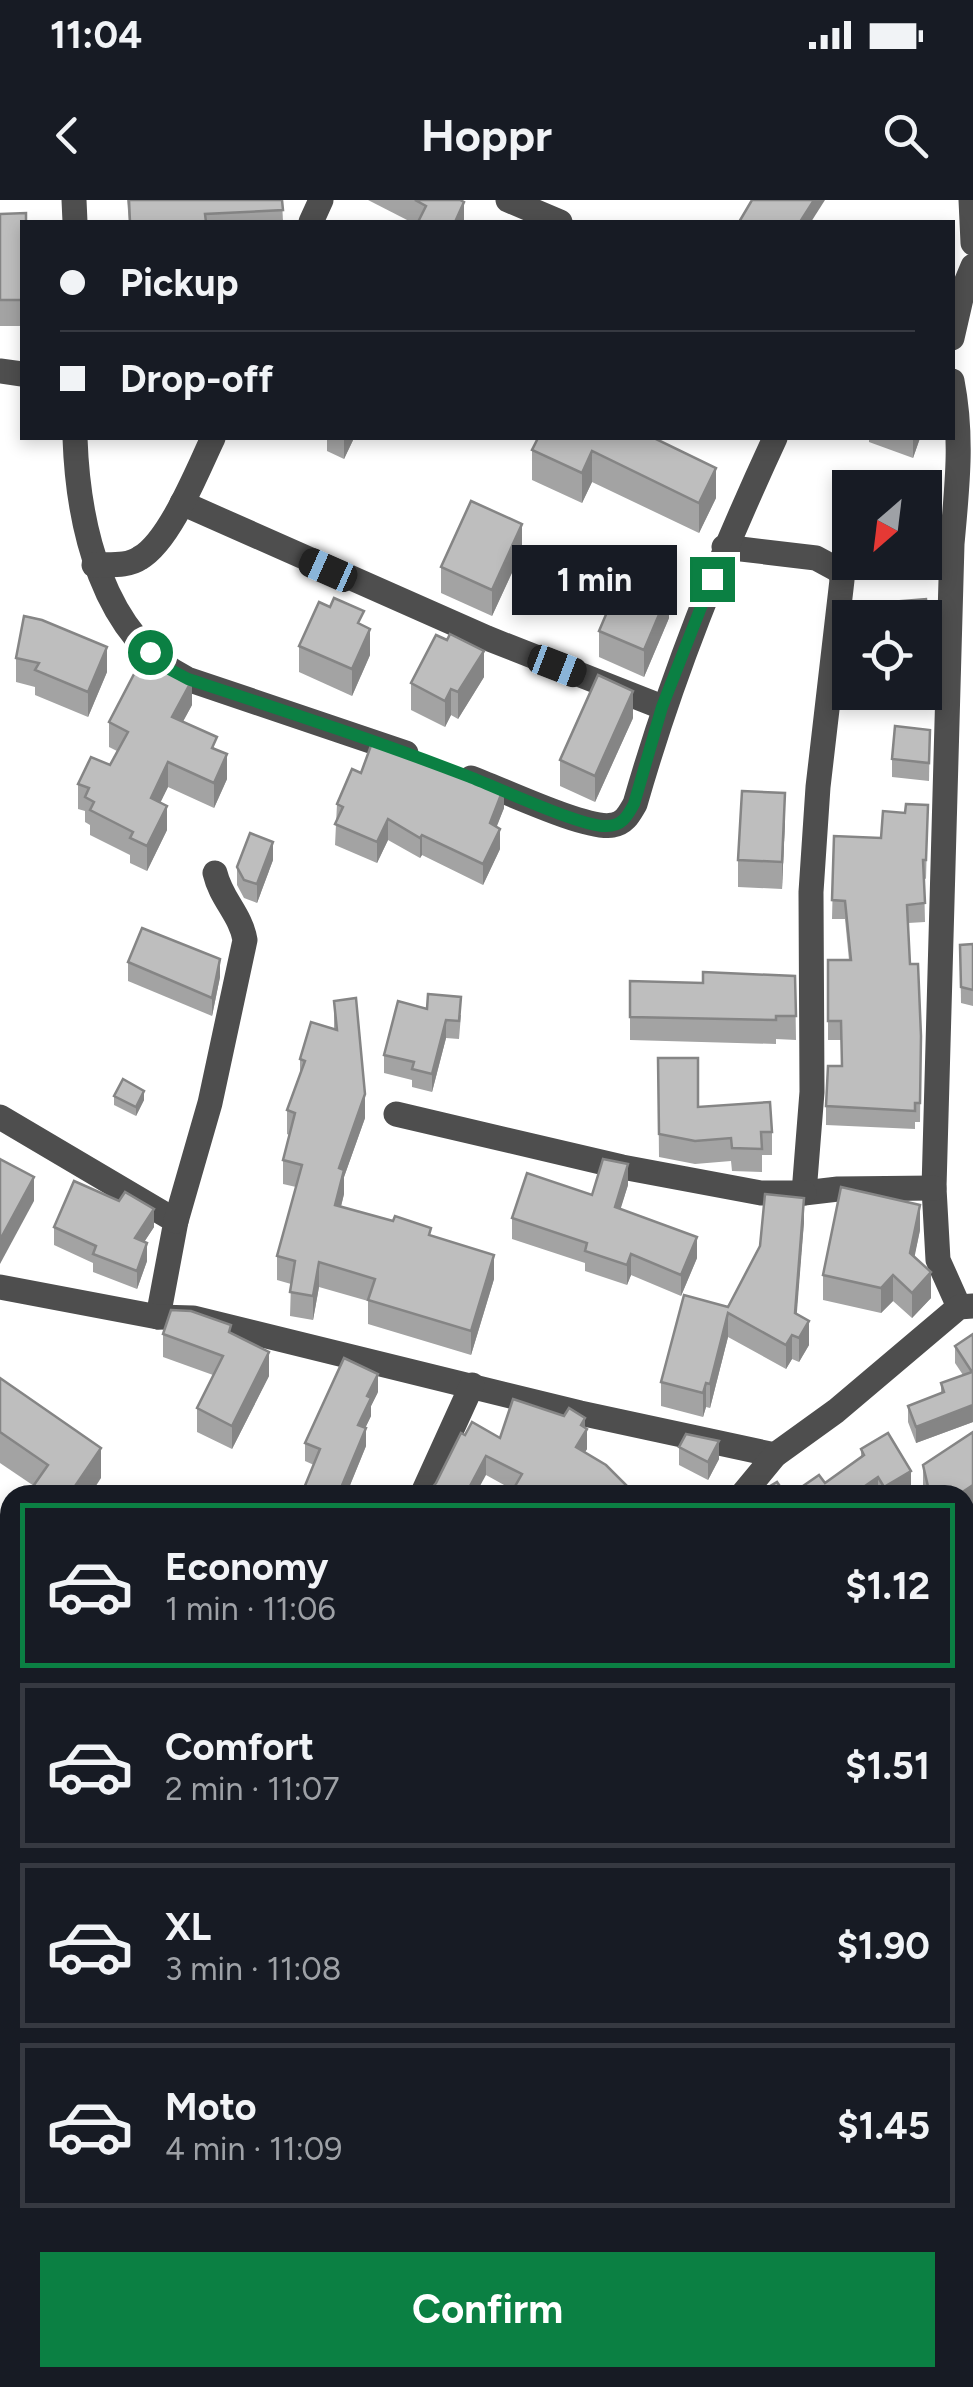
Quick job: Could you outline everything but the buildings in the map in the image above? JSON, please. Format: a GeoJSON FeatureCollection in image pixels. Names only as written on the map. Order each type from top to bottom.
{"type":"FeatureCollection","features":[{"type":"Feature","properties":{"kind":"street"},"geometry":{"type":"LineString","coordinates":[[508,200],[555,220]]}},
{"type":"Feature","properties":{"kind":"street"},"geometry":{"type":"LineString","coordinates":[[971,200],[973,243]]}},
{"type":"Feature","properties":{"kind":"street"},"geometry":{"type":"LineString","coordinates":[[955,325],[973,266]]}},
{"type":"Feature","properties":{"kind":"street"},"geometry":{"type":"LineString","coordinates":[[750,1485],[775,1455],[836,1412],[966,1307],[938,1260],[934,1188],[952,544],[960,460],[955,401]]}},
{"type":"Feature","properties":{"kind":"street"},"geometry":{"type":"LineString","coordinates":[[75,440],[84,518],[94,564],[132,628],[169,669],[595,826],[618,824],[634,804],[662,707],[724,547],[774,440]]}},
{"type":"Feature","properties":{"kind":"street"},"geometry":{"type":"LineString","coordinates":[[94,564],[125,564],[142,558],[182,503],[212,440]]}},
{"type":"Feature","properties":{"kind":"street"},"geometry":{"type":"LineString","coordinates":[[182,503],[487,638],[662,707]]}},
{"type":"Feature","properties":{"kind":"street"},"geometry":{"type":"LineString","coordinates":[[724,547],[824,560],[840,571],[842,580],[818,787],[811,892],[812,1092],[804,1194]]}},
{"type":"Feature","properties":{"kind":"street"},"geometry":{"type":"LineString","coordinates":[[158,1317],[176,1220],[210,1103],[244,940],[242,922],[222,897],[216,873]]}},
{"type":"Feature","properties":{"kind":"street"},"geometry":{"type":"LineString","coordinates":[[396,1114],[622,1167],[761,1194],[804,1194],[838,1188],[934,1188]]}},
{"type":"Feature","properties":{"kind":"street"},"geometry":{"type":"LineString","coordinates":[[0,1117],[176,1220]]}},
{"type":"Feature","properties":{"kind":"street"},"geometry":{"type":"LineString","coordinates":[[0,1288],[158,1317],[194,1318],[580,1413],[775,1455]]}},
{"type":"Feature","properties":{"kind":"street"},"geometry":{"type":"LineString","coordinates":[[427,1485],[472,1385]]}},
{"type":"Feature","properties":{"kind":"route"},"geometry":{"type":"LineString","coordinates":[[150,652],[188,679],[395,749],[595,826],[608,826],[627,818],[634,804],[662,707],[712,579]]}}]}
